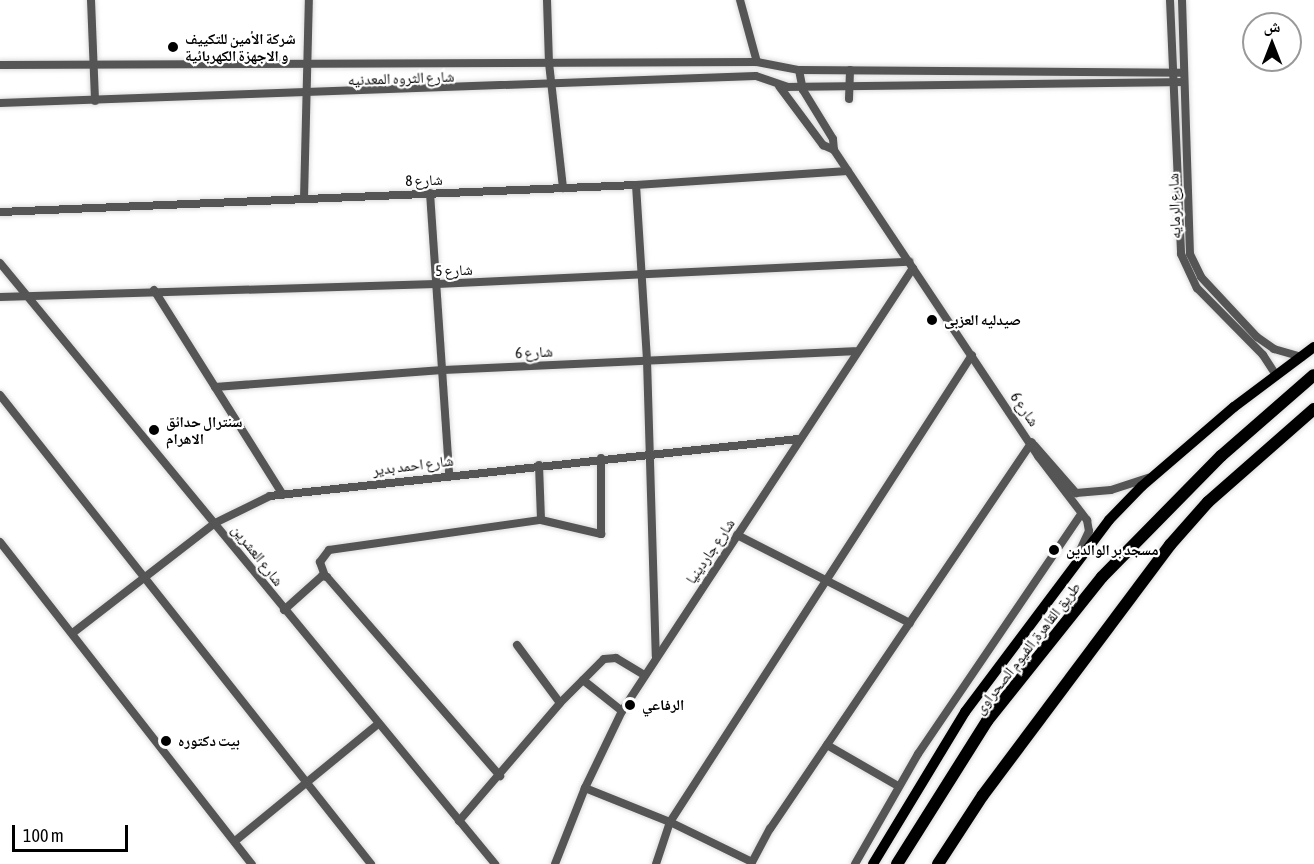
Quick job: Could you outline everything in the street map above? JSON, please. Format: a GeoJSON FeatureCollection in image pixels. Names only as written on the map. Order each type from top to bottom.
{"type":"FeatureCollection","features":[{"type":"Feature","properties":{"kind":"highway","name":"طريق القاهرة, الفيوم الصحراوى"},"geometry":{"type":"LineString","coordinates":[[897,864],[993,713],[1102,577],[1221,456],[1314,375]]}},
{"type":"Feature","properties":{"kind":"highway"},"geometry":{"type":"LineString","coordinates":[[938,864],[983,795],[1170,545],[1215,496],[1314,409]]}},
{"type":"Feature","properties":{"kind":"main road"},"geometry":{"type":"LineString","coordinates":[[873,864],[965,712],[1076,559],[1154,476],[1276,375],[1314,347]]}},
{"type":"Feature","properties":{"kind":"street"},"geometry":{"type":"LineString","coordinates":[[91,0],[95,101]]}},
{"type":"Feature","properties":{"kind":"street"},"geometry":{"type":"LineString","coordinates":[[304,199],[304,94],[309,0]]}},
{"type":"Feature","properties":{"kind":"street"},"geometry":{"type":"LineString","coordinates":[[547,0],[549,63],[563,188]]}},
{"type":"Feature","properties":{"kind":"street"},"geometry":{"type":"LineString","coordinates":[[740,0],[757,62]]}},
{"type":"Feature","properties":{"kind":"street","name":"شارع الرمايه"},"geometry":{"type":"LineString","coordinates":[[1170,0],[1178,236],[1184,263],[1197,288],[1256,348],[1276,375]]}},
{"type":"Feature","properties":{"kind":"street","name":"شارع الرمايه"},"geometry":{"type":"LineString","coordinates":[[1182,0],[1187,237],[1193,262],[1207,284],[1257,337],[1274,350],[1302,357]]}},
{"type":"Feature","properties":{"kind":"street","name":"شارع الثروه المعدنيه"},"geometry":{"type":"LineString","coordinates":[[0,65],[757,62],[799,70],[1174,77]]}},
{"type":"Feature","properties":{"kind":"street","name":"شارع 6"},"geometry":{"type":"LineString","coordinates":[[799,70],[801,86],[833,139],[834,150],[1033,443],[1076,493],[1111,490],[1154,476]]}},
{"type":"Feature","properties":{"kind":"street"},"geometry":{"type":"LineString","coordinates":[[849,99],[850,70]]}},
{"type":"Feature","properties":{"kind":"street","name":"شارع الثروه المعدنيه"},"geometry":{"type":"LineString","coordinates":[[0,104],[552,87],[756,76],[777,84],[801,86],[1174,77]]}},
{"type":"Feature","properties":{"kind":"street"},"geometry":{"type":"LineString","coordinates":[[1174,77],[1184,77]]}},
{"type":"Feature","properties":{"kind":"street","name":"شارع 6"},"geometry":{"type":"LineString","coordinates":[[777,84],[823,146],[834,150]]}},
{"type":"Feature","properties":{"kind":"street","name":"شارع 8"},"geometry":{"type":"LineString","coordinates":[[0,212],[636,185],[848,171]]}},
{"type":"Feature","properties":{"kind":"street"},"geometry":{"type":"LineString","coordinates":[[636,185],[647,360],[656,656]]}},
{"type":"Feature","properties":{"kind":"street"},"geometry":{"type":"LineString","coordinates":[[430,194],[449,474]]}},
{"type":"Feature","properties":{"kind":"street","name":"شارع العشرين"},"geometry":{"type":"LineString","coordinates":[[0,263],[495,864]]}},
{"type":"Feature","properties":{"kind":"street","name":"شارع 5"},"geometry":{"type":"LineString","coordinates":[[0,297],[154,290],[436,284],[911,265]]}},
{"type":"Feature","properties":{"kind":"street","name":"شارع جاردينيا"},"geometry":{"type":"LineString","coordinates":[[555,864],[585,788],[622,711],[911,265]]}},
{"type":"Feature","properties":{"kind":"street"},"geometry":{"type":"LineString","coordinates":[[154,290],[283,495]]}},
{"type":"Feature","properties":{"kind":"street","name":"شارع 6"},"geometry":{"type":"LineString","coordinates":[[215,387],[442,370],[855,351]]}},
{"type":"Feature","properties":{"kind":"street"},"geometry":{"type":"LineString","coordinates":[[656,864],[670,822],[828,581],[972,355]]}},
{"type":"Feature","properties":{"kind":"street"},"geometry":{"type":"LineString","coordinates":[[0,395],[143,579],[307,781],[371,864]]}},
{"type":"Feature","properties":{"kind":"street","name":"شارع احمد بدير"},"geometry":{"type":"LineString","coordinates":[[74,632],[215,523],[258,500],[449,474],[798,439]]}},
{"type":"Feature","properties":{"kind":"street"},"geometry":{"type":"LineString","coordinates":[[585,788],[670,822],[751,863],[827,745],[1033,443]]}},
{"type":"Feature","properties":{"kind":"street","name":"شارع 6"},"geometry":{"type":"LineString","coordinates":[[1033,443],[1041,460],[1081,514]]}},
{"type":"Feature","properties":{"kind":"street"},"geometry":{"type":"LineString","coordinates":[[500,776],[325,576],[320,562],[329,550],[541,520],[603,532],[601,459]]}},
{"type":"Feature","properties":{"kind":"street"},"geometry":{"type":"LineString","coordinates":[[539,465],[541,520]]}},
{"type":"Feature","properties":{"kind":"street"},"geometry":{"type":"LineString","coordinates":[[855,864],[898,786],[1081,514],[1089,527],[1076,559]]}},
{"type":"Feature","properties":{"kind":"street"},"geometry":{"type":"LineString","coordinates":[[737,535],[910,623]]}},
{"type":"Feature","properties":{"kind":"street"},"geometry":{"type":"LineString","coordinates":[[0,542],[74,632],[252,864]]}},
{"type":"Feature","properties":{"kind":"street"},"geometry":{"type":"LineString","coordinates":[[284,610],[325,576]]}},
{"type":"Feature","properties":{"kind":"street"},"geometry":{"type":"LineString","coordinates":[[517,645],[560,703]]}},
{"type":"Feature","properties":{"kind":"street"},"geometry":{"type":"LineString","coordinates":[[459,821],[500,776],[560,703],[611,657],[644,675]]}},
{"type":"Feature","properties":{"kind":"street"},"geometry":{"type":"LineString","coordinates":[[583,680],[622,711]]}},
{"type":"Feature","properties":{"kind":"street"},"geometry":{"type":"LineString","coordinates":[[235,841],[378,724]]}},
{"type":"Feature","properties":{"kind":"street"},"geometry":{"type":"LineString","coordinates":[[827,745],[898,786]]}},
{"type":"Feature","properties":{"kind":"place","name":"شركة الأمين للتكييف و الاجهزة الكهربائية"},"geometry":{"type":"Point","coordinates":[173,47]}},
{"type":"Feature","properties":{"kind":"place","name":"صيدليه العزبى"},"geometry":{"type":"Point","coordinates":[932,320]}},
{"type":"Feature","properties":{"kind":"place","name":"سنترال حدائق الاهرام"},"geometry":{"type":"Point","coordinates":[154,430]}},
{"type":"Feature","properties":{"kind":"place","name":"مسجد بر الوالدين"},"geometry":{"type":"Point","coordinates":[1054,550]}},
{"type":"Feature","properties":{"kind":"place","name":"الرفاعي"},"geometry":{"type":"Point","coordinates":[630,705]}},
{"type":"Feature","properties":{"kind":"place","name":"بيت دكتوره"},"geometry":{"type":"Point","coordinates":[166,741]}}]}
